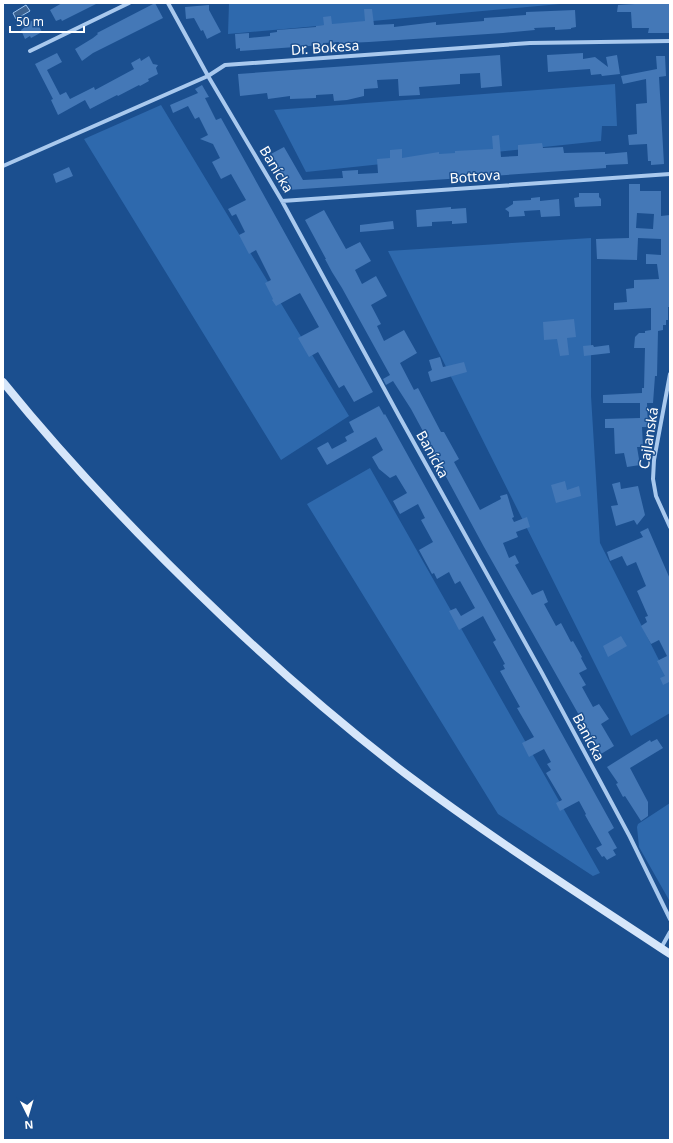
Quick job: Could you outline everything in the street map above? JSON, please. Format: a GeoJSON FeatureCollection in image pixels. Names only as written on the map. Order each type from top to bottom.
{"type":"FeatureCollection","features":[{"type":"Feature","properties":{"kind":"main road"},"geometry":{"type":"LineString","coordinates":[[3,382],[24,408],[120,515],[203,598],[289,677],[365,742],[446,803],[670,954]]}},
{"type":"Feature","properties":{"kind":"street"},"geometry":{"type":"LineString","coordinates":[[30,51],[129,3]]}},
{"type":"Feature","properties":{"kind":"street","name":"Banícka"},"geometry":{"type":"LineString","coordinates":[[168,3],[208,76],[282,201],[399,416],[546,680],[630,837],[670,919]]}},
{"type":"Feature","properties":{"kind":"street","name":"Dr. Bokesa"},"geometry":{"type":"LineString","coordinates":[[3,166],[208,76],[225,65],[530,43],[670,41]]}},
{"type":"Feature","properties":{"kind":"street","name":"Bottova"},"geometry":{"type":"LineString","coordinates":[[282,201],[670,174]]}},
{"type":"Feature","properties":{"kind":"street","name":"Cajlanská"},"geometry":{"type":"LineString","coordinates":[[670,374],[654,460],[653,479],[656,496],[670,527]]}},
{"type":"Feature","properties":{"kind":"street"},"geometry":{"type":"LineString","coordinates":[[660,948],[670,932]]}},
{"type":"Feature","properties":{"kind":"shaded area"},"geometry":{"type":"Polygon","coordinates":[[[229,3],[571,3],[228,34],[229,3]]]}},
{"type":"Feature","properties":{"kind":"shaded area"},"geometry":{"type":"Polygon","coordinates":[[[26,5],[30,11],[16,19],[13,13],[26,5]]]}},
{"type":"Feature","properties":{"kind":"shaded area"},"geometry":{"type":"Polygon","coordinates":[[[615,84],[617,126],[602,126],[601,141],[306,172],[274,110],[615,84]]]}},
{"type":"Feature","properties":{"kind":"shaded area"},"geometry":{"type":"Polygon","coordinates":[[[161,105],[349,416],[281,460],[84,139],[161,105]]]}},
{"type":"Feature","properties":{"kind":"shaded area"},"geometry":{"type":"Polygon","coordinates":[[[591,238],[591,396],[600,543],[670,682],[670,713],[631,736],[388,251],[591,238]]]}},
{"type":"Feature","properties":{"kind":"shaded area"},"geometry":{"type":"Polygon","coordinates":[[[370,468],[600,873],[593,876],[498,814],[307,504],[370,468]]]}},
{"type":"Feature","properties":{"kind":"shaded area"},"geometry":{"type":"Polygon","coordinates":[[[670,803],[669,900],[639,847],[637,827],[638,824],[670,803]]]}},
{"type":"Feature","properties":{"kind":"building"},"geometry":{"type":"Polygon","coordinates":[[[62,3],[98,3],[62,21],[61,19],[56,21],[50,10],[62,3]]]}},
{"type":"Feature","properties":{"kind":"building"},"geometry":{"type":"Polygon","coordinates":[[[155,3],[163,18],[93,53],[82,61],[75,49],[93,38],[98,34],[97,33],[155,3]]]}},
{"type":"Feature","properties":{"kind":"building"},"geometry":{"type":"Polygon","coordinates":[[[670,3],[670,33],[648,33],[649,28],[632,28],[631,12],[617,12],[618,5],[670,3]]]}},
{"type":"Feature","properties":{"kind":"building"},"geometry":{"type":"Polygon","coordinates":[[[209,5],[209,10],[221,32],[207,39],[203,30],[201,31],[194,18],[186,19],[185,7],[209,5]]]}},
{"type":"Feature","properties":{"kind":"building"},"geometry":{"type":"Polygon","coordinates":[[[364,9],[372,9],[374,25],[394,24],[394,27],[436,22],[436,25],[484,21],[484,18],[526,15],[526,12],[575,10],[576,27],[571,29],[555,30],[555,27],[534,28],[535,30],[503,33],[369,42],[323,43],[323,45],[240,51],[240,48],[236,49],[235,34],[249,33],[249,38],[270,36],[270,33],[277,32],[277,30],[324,25],[323,17],[331,16],[332,24],[365,21],[364,9]]]}},
{"type":"Feature","properties":{"kind":"building"},"geometry":{"type":"Polygon","coordinates":[[[36,20],[42,32],[31,38],[30,36],[25,39],[21,30],[28,22],[36,20]]]}},
{"type":"Feature","properties":{"kind":"building"},"geometry":{"type":"Polygon","coordinates":[[[57,53],[62,62],[47,70],[60,95],[66,92],[70,99],[94,87],[95,90],[134,69],[131,63],[140,58],[141,61],[149,56],[153,64],[158,65],[156,68],[158,74],[148,79],[149,81],[140,86],[139,85],[118,96],[117,95],[90,109],[85,100],[58,115],[51,100],[53,99],[35,64],[57,53]]]}},
{"type":"Feature","properties":{"kind":"building"},"geometry":{"type":"Polygon","coordinates":[[[583,53],[583,59],[595,57],[608,67],[606,57],[617,55],[620,74],[602,76],[601,74],[591,75],[590,69],[548,72],[547,55],[583,53]]]}},
{"type":"Feature","properties":{"kind":"building"},"geometry":{"type":"Polygon","coordinates":[[[500,55],[502,86],[481,88],[480,73],[460,74],[460,84],[419,87],[420,95],[399,96],[398,79],[377,80],[378,88],[364,89],[364,96],[347,100],[334,101],[333,94],[316,95],[316,98],[290,99],[290,96],[268,99],[267,93],[240,96],[238,74],[500,55]]]}},
{"type":"Feature","properties":{"kind":"building"},"geometry":{"type":"Polygon","coordinates":[[[656,56],[665,56],[666,76],[659,77],[664,164],[651,165],[651,161],[648,161],[647,144],[629,145],[628,135],[637,134],[636,104],[647,103],[646,79],[623,84],[621,76],[657,69],[656,56]]]}},
{"type":"Feature","properties":{"kind":"building"},"geometry":{"type":"Polygon","coordinates":[[[202,85],[209,97],[205,98],[216,120],[221,118],[373,392],[354,402],[344,385],[339,388],[318,352],[309,357],[298,338],[319,327],[300,293],[276,306],[272,300],[273,299],[265,283],[271,280],[256,250],[249,254],[239,235],[245,232],[236,214],[232,216],[228,209],[246,200],[231,174],[221,179],[212,162],[220,158],[213,144],[200,139],[208,135],[199,117],[195,119],[188,106],[173,113],[170,105],[198,93],[195,89],[202,85]]]}},
{"type":"Feature","properties":{"kind":"building"},"geometry":{"type":"Polygon","coordinates":[[[499,135],[501,157],[518,156],[518,145],[542,143],[543,148],[563,147],[564,153],[605,152],[605,154],[627,152],[628,164],[606,165],[606,168],[288,190],[269,155],[284,147],[303,180],[343,178],[342,171],[358,170],[358,174],[378,173],[377,159],[390,158],[390,150],[402,149],[402,158],[439,152],[439,154],[455,153],[455,151],[493,149],[492,136],[499,135]]]}},
{"type":"Feature","properties":{"kind":"building"},"geometry":{"type":"Polygon","coordinates":[[[69,167],[73,176],[56,183],[53,174],[69,167]]]}},
{"type":"Feature","properties":{"kind":"building"},"geometry":{"type":"Polygon","coordinates":[[[629,184],[640,184],[640,191],[661,191],[661,216],[670,215],[670,307],[668,307],[668,320],[666,320],[666,325],[663,325],[663,330],[658,331],[657,376],[655,376],[653,403],[647,403],[648,427],[642,427],[643,447],[637,447],[640,465],[627,467],[624,453],[615,454],[614,428],[605,428],[605,419],[640,418],[640,403],[603,403],[603,395],[642,393],[642,388],[644,388],[645,348],[634,348],[635,337],[639,333],[645,333],[645,331],[651,330],[651,308],[614,310],[614,303],[627,302],[626,289],[634,288],[634,280],[659,279],[657,264],[646,264],[646,254],[661,255],[661,239],[638,238],[637,260],[597,259],[596,239],[629,238],[629,184]],[[637,213],[636,228],[653,229],[654,214],[637,213]]]}},
{"type":"Feature","properties":{"kind":"building"},"geometry":{"type":"Polygon","coordinates":[[[579,193],[599,193],[601,206],[575,207],[574,198],[579,197],[579,193]]]}},
{"type":"Feature","properties":{"kind":"building"},"geometry":{"type":"Polygon","coordinates":[[[540,197],[540,201],[559,199],[560,216],[541,217],[540,210],[524,211],[525,216],[509,217],[509,212],[505,209],[513,204],[513,201],[531,200],[531,198],[540,197]]]}},
{"type":"Feature","properties":{"kind":"building"},"geometry":{"type":"Polygon","coordinates":[[[451,207],[451,209],[466,208],[467,223],[452,224],[452,221],[432,222],[432,226],[417,227],[416,210],[451,207]]]}},
{"type":"Feature","properties":{"kind":"building"},"geometry":{"type":"Polygon","coordinates":[[[324,210],[346,249],[360,242],[371,261],[355,270],[362,284],[376,276],[387,296],[371,305],[381,324],[377,326],[384,341],[404,330],[417,353],[400,363],[414,390],[418,388],[441,432],[444,432],[459,459],[454,462],[480,510],[501,499],[500,496],[507,494],[514,517],[512,518],[514,522],[527,517],[530,527],[516,532],[518,537],[503,543],[509,558],[515,555],[519,563],[515,565],[532,595],[543,590],[548,602],[544,604],[556,626],[561,623],[571,642],[573,641],[582,657],[581,658],[587,669],[579,673],[586,685],[582,687],[593,707],[599,704],[609,719],[601,724],[614,746],[601,754],[484,547],[411,409],[393,381],[386,385],[383,379],[390,375],[332,272],[305,220],[324,210]]]}},
{"type":"Feature","properties":{"kind":"building"},"geometry":{"type":"Polygon","coordinates":[[[393,221],[394,229],[360,232],[360,225],[393,221]]]}},
{"type":"Feature","properties":{"kind":"building"},"geometry":{"type":"Polygon","coordinates":[[[574,319],[576,337],[567,338],[569,355],[560,356],[557,339],[544,340],[543,322],[574,319]]]}},
{"type":"Feature","properties":{"kind":"building"},"geometry":{"type":"Polygon","coordinates":[[[593,345],[594,347],[609,345],[610,353],[584,356],[583,346],[593,345]]]}},
{"type":"Feature","properties":{"kind":"building"},"geometry":{"type":"Polygon","coordinates":[[[440,357],[443,367],[464,362],[467,372],[431,382],[428,372],[432,370],[429,360],[440,357]]]}},
{"type":"Feature","properties":{"kind":"building"},"geometry":{"type":"Polygon","coordinates":[[[379,406],[384,415],[385,414],[614,828],[608,832],[617,848],[613,850],[616,855],[607,860],[604,856],[602,857],[596,848],[602,845],[579,801],[560,811],[556,803],[562,800],[546,773],[551,770],[547,764],[551,762],[544,749],[529,757],[522,743],[534,737],[517,708],[520,707],[500,671],[505,669],[503,665],[505,664],[493,642],[496,640],[483,616],[459,630],[449,611],[456,608],[461,616],[475,608],[460,581],[455,584],[449,572],[437,579],[434,573],[432,574],[419,550],[433,542],[421,520],[425,518],[418,504],[400,514],[393,501],[407,493],[396,475],[390,478],[379,469],[372,457],[383,450],[376,437],[327,465],[317,448],[328,442],[332,449],[347,441],[345,437],[354,432],[349,422],[379,406]]]}},
{"type":"Feature","properties":{"kind":"building"},"geometry":{"type":"Polygon","coordinates":[[[565,481],[567,490],[579,486],[581,496],[556,503],[551,485],[565,481]]]}},
{"type":"Feature","properties":{"kind":"building"},"geometry":{"type":"Polygon","coordinates":[[[620,482],[621,489],[638,486],[645,515],[637,525],[634,520],[616,526],[611,506],[618,505],[612,484],[620,482]]]}},
{"type":"Feature","properties":{"kind":"building"},"geometry":{"type":"Polygon","coordinates":[[[648,528],[670,579],[670,685],[669,682],[663,685],[660,678],[665,676],[657,661],[667,656],[659,640],[651,644],[641,626],[647,622],[645,617],[648,616],[637,591],[646,586],[636,562],[627,566],[622,556],[610,561],[607,552],[643,537],[640,532],[648,528]]]}},
{"type":"Feature","properties":{"kind":"building"},"geometry":{"type":"Polygon","coordinates":[[[621,636],[627,646],[608,657],[603,646],[621,636]]]}},
{"type":"Feature","properties":{"kind":"building"},"geometry":{"type":"Polygon","coordinates":[[[657,739],[663,748],[630,768],[648,802],[648,816],[641,821],[625,796],[623,797],[616,784],[618,783],[607,767],[650,740],[651,742],[657,739]]]}}]}
